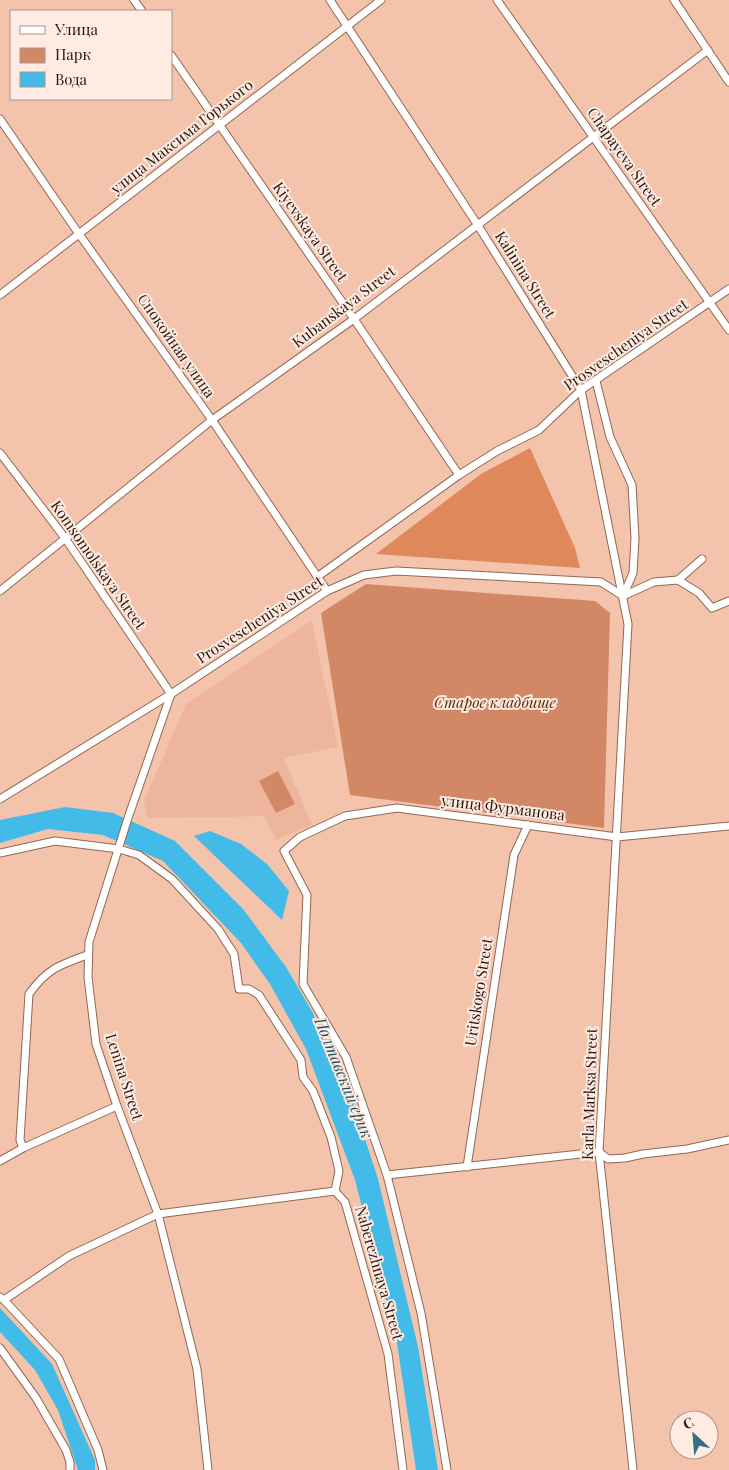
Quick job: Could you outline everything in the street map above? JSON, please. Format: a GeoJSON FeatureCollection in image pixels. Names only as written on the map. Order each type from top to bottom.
{"type":"FeatureCollection","features":[{"type":"Feature","properties":{"kind":"street","name":"Kalinina Street"},"geometry":{"type":"LineString","coordinates":[[330,0],[477,224],[581,390],[623,596]]}},
{"type":"Feature","properties":{"kind":"street","name":"улица Максима Горького"},"geometry":{"type":"LineString","coordinates":[[0,295],[381,0]]}},
{"type":"Feature","properties":{"kind":"street","name":"Chapayeva Street"},"geometry":{"type":"LineString","coordinates":[[497,0],[729,330]]}},
{"type":"Feature","properties":{"kind":"street"},"geometry":{"type":"LineString","coordinates":[[674,0],[729,82]]}},
{"type":"Feature","properties":{"kind":"street","name":"Kubanskaya Street"},"geometry":{"type":"LineString","coordinates":[[0,591],[212,420],[354,319],[708,50]]}},
{"type":"Feature","properties":{"kind":"street","name":"Kiyevskaya Street"},"geometry":{"type":"LineString","coordinates":[[172,56],[354,319],[458,475]]}},
{"type":"Feature","properties":{"kind":"street","name":"Спокойная улица"},"geometry":{"type":"LineString","coordinates":[[0,119],[79,234],[212,420],[327,591]]}},
{"type":"Feature","properties":{"kind":"street","name":"Prosvescheniya Street"},"geometry":{"type":"LineString","coordinates":[[318,577],[458,475],[498,451],[539,430],[581,390],[729,289]]}},
{"type":"Feature","properties":{"kind":"street"},"geometry":{"type":"LineString","coordinates":[[596,381],[610,437],[632,484],[635,538],[633,573],[623,596]]}},
{"type":"Feature","properties":{"kind":"street","name":"Komsomolskaya Street"},"geometry":{"type":"LineString","coordinates":[[0,453],[65,538],[171,694]]}},
{"type":"Feature","properties":{"kind":"street"},"geometry":{"type":"LineString","coordinates":[[678,580],[702,559]]}},
{"type":"Feature","properties":{"kind":"street","name":"Prosvescheniya Street"},"geometry":{"type":"LineString","coordinates":[[0,799],[171,694],[327,591],[364,575],[396,571],[601,582],[623,596]]}},
{"type":"Feature","properties":{"kind":"street"},"geometry":{"type":"LineString","coordinates":[[623,596],[654,582],[678,580],[700,593],[712,608],[729,601]]}},
{"type":"Feature","properties":{"kind":"street","name":"Karla Marksa Street"},"geometry":{"type":"LineString","coordinates":[[623,596],[628,624],[599,1152],[633,1470]]}},
{"type":"Feature","properties":{"kind":"street","name":"Lenina Street"},"geometry":{"type":"LineString","coordinates":[[171,694],[128,818],[89,942],[87,955],[88,977],[96,1044],[117,1106],[158,1214],[197,1369],[208,1470]]}},
{"type":"Feature","properties":{"kind":"street","name":"улица Фурманова"},"geometry":{"type":"LineString","coordinates":[[303,984],[306,895],[284,852],[300,837],[345,816],[397,808],[617,837],[729,826]]}},
{"type":"Feature","properties":{"kind":"street","name":"Uritskogo Street"},"geometry":{"type":"LineString","coordinates":[[467,1167],[514,855],[528,825]]}},
{"type":"Feature","properties":{"kind":"street"},"geometry":{"type":"LineString","coordinates":[[0,853],[56,841],[119,849],[139,855],[172,878],[218,929],[234,954],[239,989],[248,988],[259,995],[301,1060],[304,1077],[313,1091],[331,1137],[339,1171],[335,1191],[158,1214],[69,1256],[2,1298],[59,1359],[98,1450],[103,1470]]}},
{"type":"Feature","properties":{"kind":"street"},"geometry":{"type":"LineString","coordinates":[[23,1148],[20,1140],[29,994],[40,978],[53,969],[87,955]]}},
{"type":"Feature","properties":{"kind":"street","name":"Naberezhnaya Street"},"geometry":{"type":"LineString","coordinates":[[303,984],[346,1057],[387,1175],[421,1312],[447,1470]]}},
{"type":"Feature","properties":{"kind":"street"},"geometry":{"type":"LineString","coordinates":[[0,1161],[23,1148],[117,1106]]}},
{"type":"Feature","properties":{"kind":"street"},"geometry":{"type":"LineString","coordinates":[[387,1175],[599,1152],[608,1159],[625,1158],[694,1148],[729,1140]]}},
{"type":"Feature","properties":{"kind":"street","name":"Naberezhnaya Street"},"geometry":{"type":"LineString","coordinates":[[335,1191],[345,1202],[388,1354],[403,1470]]}},
{"type":"Feature","properties":{"kind":"street"},"geometry":{"type":"LineString","coordinates":[[0,1348],[36,1398],[66,1450],[70,1462],[70,1470]]}},
{"type":"Feature","properties":{"kind":"shaded area"},"geometry":{"type":"Polygon","coordinates":[[[530,448],[575,548],[580,568],[376,554],[481,474],[530,448]]]}},
{"type":"Feature","properties":{"kind":"shaded area"},"geometry":{"type":"Polygon","coordinates":[[[312,620],[338,747],[284,758],[312,825],[276,840],[264,816],[147,818],[144,801],[186,704],[312,620]]]}},
{"type":"Feature","properties":{"kind":"green space","name":"Старое кладбище"},"geometry":{"type":"Polygon","coordinates":[[[366,584],[595,601],[610,613],[604,828],[350,795],[321,613],[366,584]]]}},
{"type":"Feature","properties":{"kind":"green space"},"geometry":{"type":"Polygon","coordinates":[[[278,771],[295,804],[276,813],[259,781],[278,771]]]}},
{"type":"Feature","properties":{"kind":"water"},"geometry":{"type":"Polygon","coordinates":[[[65,807],[113,813],[175,841],[243,909],[286,967],[313,1013],[351,1096],[378,1179],[418,1347],[438,1470],[416,1470],[397,1343],[355,1180],[306,1049],[270,984],[241,943],[163,861],[103,835],[48,829],[0,843],[0,820],[65,807]]]}},
{"type":"Feature","properties":{"kind":"water"},"geometry":{"type":"Polygon","coordinates":[[[210,831],[241,844],[267,864],[289,891],[282,920],[194,836],[210,831]]]}},
{"type":"Feature","properties":{"kind":"water"},"geometry":{"type":"Polygon","coordinates":[[[0,1308],[52,1364],[95,1460],[95,1470],[78,1470],[58,1410],[35,1370],[0,1332],[0,1308]]]}},
{"type":"Feature","properties":{"kind":"water label","name":"Полтавский ерик"},"geometry":{"type":"Point","coordinates":[344,1078]}}]}
